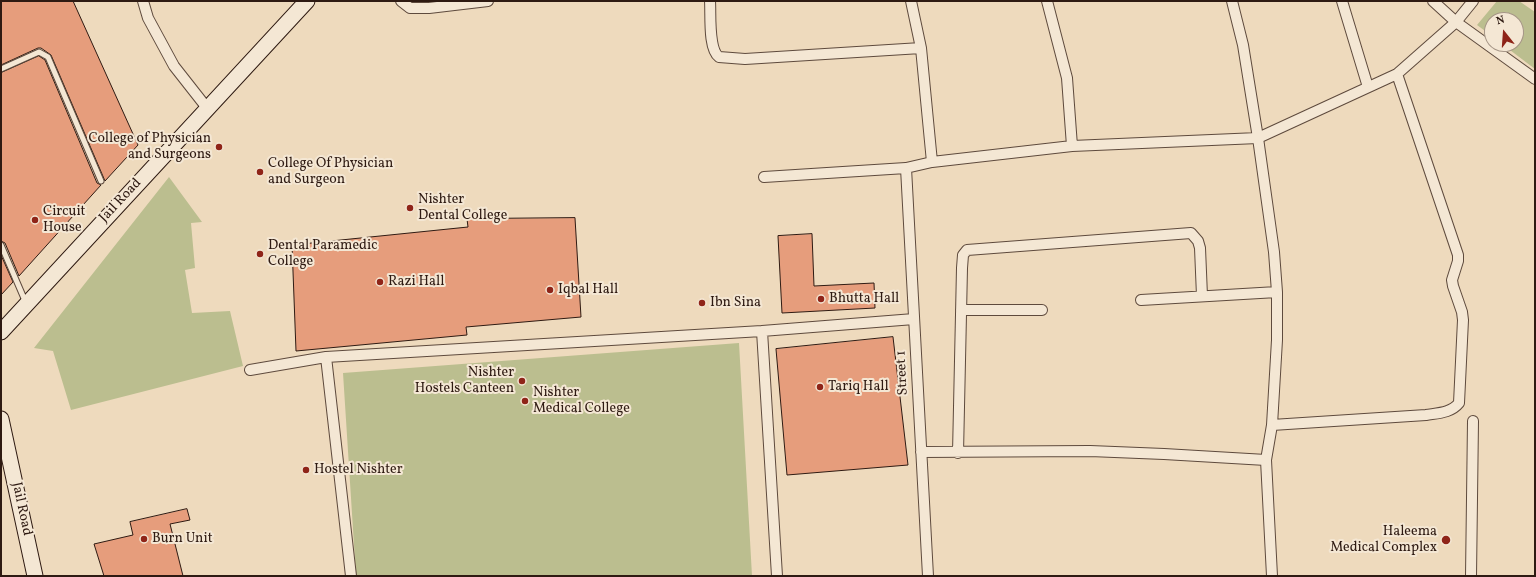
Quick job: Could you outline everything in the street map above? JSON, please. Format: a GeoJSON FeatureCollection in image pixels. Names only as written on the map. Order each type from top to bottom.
{"type":"FeatureCollection","features":[{"type":"Feature","properties":{"kind":"main road","name":"Jail Road"},"geometry":{"type":"LineString","coordinates":[[1,332],[307,1]]}},
{"type":"Feature","properties":{"kind":"main road","name":"Jail Road"},"geometry":{"type":"LineString","coordinates":[[1,419],[35,576]]}},
{"type":"Feature","properties":{"kind":"street"},"geometry":{"type":"LineString","coordinates":[[143,1],[148,18],[174,66],[207,108]]}},
{"type":"Feature","properties":{"kind":"street"},"geometry":{"type":"LineString","coordinates":[[401,1],[410,8],[429,8],[488,1]]}},
{"type":"Feature","properties":{"kind":"street"},"geometry":{"type":"LineString","coordinates":[[710,1],[712,46],[719,58],[745,59],[921,48]]}},
{"type":"Feature","properties":{"kind":"street"},"geometry":{"type":"LineString","coordinates":[[911,1],[921,48],[932,162]]}},
{"type":"Feature","properties":{"kind":"street"},"geometry":{"type":"LineString","coordinates":[[1047,1],[1067,78],[1072,146]]}},
{"type":"Feature","properties":{"kind":"street"},"geometry":{"type":"LineString","coordinates":[[1232,1],[1243,45],[1258,138],[1274,252],[1277,292],[1277,340],[1272,425],[1266,460],[1272,576]]}},
{"type":"Feature","properties":{"kind":"street"},"geometry":{"type":"LineString","coordinates":[[1342,1],[1368,87]]}},
{"type":"Feature","properties":{"kind":"street"},"geometry":{"type":"LineString","coordinates":[[1433,1],[1456,22],[1535,79]]}},
{"type":"Feature","properties":{"kind":"street"},"geometry":{"type":"LineString","coordinates":[[764,176],[906,168],[932,162],[1072,146],[1258,138],[1398,74],[1456,22],[1473,1]]}},
{"type":"Feature","properties":{"kind":"street"},"geometry":{"type":"LineString","coordinates":[[1272,425],[1426,415],[1444,412],[1455,408],[1459,404],[1463,320],[1452,280],[1458,261],[1458,255],[1398,74]]}},
{"type":"Feature","properties":{"kind":"street","name":"Street 1"},"geometry":{"type":"LineString","coordinates":[[906,168],[928,576]]}},
{"type":"Feature","properties":{"kind":"street"},"geometry":{"type":"LineString","coordinates":[[958,453],[963,255],[967,250],[1185,232],[1191,233],[1195,236],[1200,248],[1202,296]]}},
{"type":"Feature","properties":{"kind":"street"},"geometry":{"type":"LineString","coordinates":[[1141,300],[1277,292]]}},
{"type":"Feature","properties":{"kind":"street"},"geometry":{"type":"LineString","coordinates":[[961,310],[1042,310]]}},
{"type":"Feature","properties":{"kind":"street"},"geometry":{"type":"LineString","coordinates":[[250,370],[326,357],[762,331],[914,319]]}},
{"type":"Feature","properties":{"kind":"street"},"geometry":{"type":"LineString","coordinates":[[762,331],[777,576]]}},
{"type":"Feature","properties":{"kind":"street"},"geometry":{"type":"LineString","coordinates":[[326,357],[351,576]]}},
{"type":"Feature","properties":{"kind":"street"},"geometry":{"type":"LineString","coordinates":[[1471,576],[1473,421]]}},
{"type":"Feature","properties":{"kind":"street"},"geometry":{"type":"LineString","coordinates":[[921,452],[1090,452],[1164,454],[1266,460]]}},
{"type":"Feature","properties":{"kind":"lane"},"geometry":{"type":"LineString","coordinates":[[1,68],[39,52],[48,58],[101,181]]}},
{"type":"Feature","properties":{"kind":"lane"},"geometry":{"type":"LineString","coordinates":[[1,246],[26,304]]}},
{"type":"Feature","properties":{"kind":"green space"},"geometry":{"type":"Polygon","coordinates":[[[1497,1],[1519,1],[1535,12],[1535,69],[1513,52],[1524,52],[1524,12],[1488,12],[1497,1]]]}},
{"type":"Feature","properties":{"kind":"green space"},"geometry":{"type":"Polygon","coordinates":[[[1484,17],[1484,30],[1477,25],[1484,17]]]}},
{"type":"Feature","properties":{"kind":"green space"},"geometry":{"type":"Polygon","coordinates":[[[169,177],[202,222],[191,223],[195,268],[185,270],[192,313],[230,311],[243,366],[71,410],[53,351],[34,348],[169,177]]]}},
{"type":"Feature","properties":{"kind":"green space"},"geometry":{"type":"Polygon","coordinates":[[[739,343],[752,576],[356,576],[343,373],[739,343]]]}},
{"type":"Feature","properties":{"kind":"building"},"geometry":{"type":"Polygon","coordinates":[[[1,1],[73,1],[138,145],[105,181],[51,55],[41,48],[38,48],[1,65],[1,1]]]}},
{"type":"Feature","properties":{"kind":"building"},"geometry":{"type":"Polygon","coordinates":[[[39,56],[45,60],[97,183],[101,185],[19,276],[5,243],[1,241],[1,73],[39,56]]]}},
{"type":"Feature","properties":{"kind":"building"},"geometry":{"type":"Polygon","coordinates":[[[575,218],[581,317],[466,327],[467,335],[296,351],[292,245],[468,227],[467,219],[575,218]]]}},
{"type":"Feature","properties":{"kind":"building"},"geometry":{"type":"Polygon","coordinates":[[[812,234],[814,286],[874,283],[875,308],[782,313],[778,236],[812,234]]]}},
{"type":"Feature","properties":{"kind":"building"},"geometry":{"type":"Polygon","coordinates":[[[1,255],[13,282],[1,295],[1,255]]]}},
{"type":"Feature","properties":{"kind":"building"},"geometry":{"type":"Polygon","coordinates":[[[893,337],[908,465],[787,475],[776,349],[893,337]]]}},
{"type":"Feature","properties":{"kind":"building","name":"Burn Unit"},"geometry":{"type":"Polygon","coordinates":[[[187,509],[190,520],[170,524],[183,576],[104,576],[94,544],[133,535],[130,522],[187,509]]]}},
{"type":"Feature","properties":{"kind":"place","name":"College of Physician and Surgeons"},"geometry":{"type":"Point","coordinates":[219,147]}},
{"type":"Feature","properties":{"kind":"place","name":"College Of Physician and Surgeon"},"geometry":{"type":"Point","coordinates":[260,172]}},
{"type":"Feature","properties":{"kind":"place","name":"Nishter Dental College"},"geometry":{"type":"Point","coordinates":[410,208]}},
{"type":"Feature","properties":{"kind":"place","name":"Circuit House"},"geometry":{"type":"Point","coordinates":[35,220]}},
{"type":"Feature","properties":{"kind":"place","name":"Dental Paramedic College"},"geometry":{"type":"Point","coordinates":[260,254]}},
{"type":"Feature","properties":{"kind":"place","name":"Razi Hall"},"geometry":{"type":"Point","coordinates":[380,282]}},
{"type":"Feature","properties":{"kind":"place","name":"Iqbal Hall"},"geometry":{"type":"Point","coordinates":[550,290]}},
{"type":"Feature","properties":{"kind":"place","name":"Bhutta Hall"},"geometry":{"type":"Point","coordinates":[821,299]}},
{"type":"Feature","properties":{"kind":"place","name":"Ibn Sina"},"geometry":{"type":"Point","coordinates":[702,303]}},
{"type":"Feature","properties":{"kind":"place","name":"Nishter Hostels Canteen"},"geometry":{"type":"Point","coordinates":[522,381]}},
{"type":"Feature","properties":{"kind":"place","name":"Tariq Hall"},"geometry":{"type":"Point","coordinates":[820,387]}},
{"type":"Feature","properties":{"kind":"place","name":"Nishter Medical College"},"geometry":{"type":"Point","coordinates":[525,401]}},
{"type":"Feature","properties":{"kind":"place","name":"Hostel Nishter"},"geometry":{"type":"Point","coordinates":[306,470]}},
{"type":"Feature","properties":{"kind":"place","name":"Burn Unit"},"geometry":{"type":"Point","coordinates":[144,539]}},
{"type":"Feature","properties":{"kind":"place","name":"Haleema Medical Complex"},"geometry":{"type":"Point","coordinates":[1446,540]}}]}
